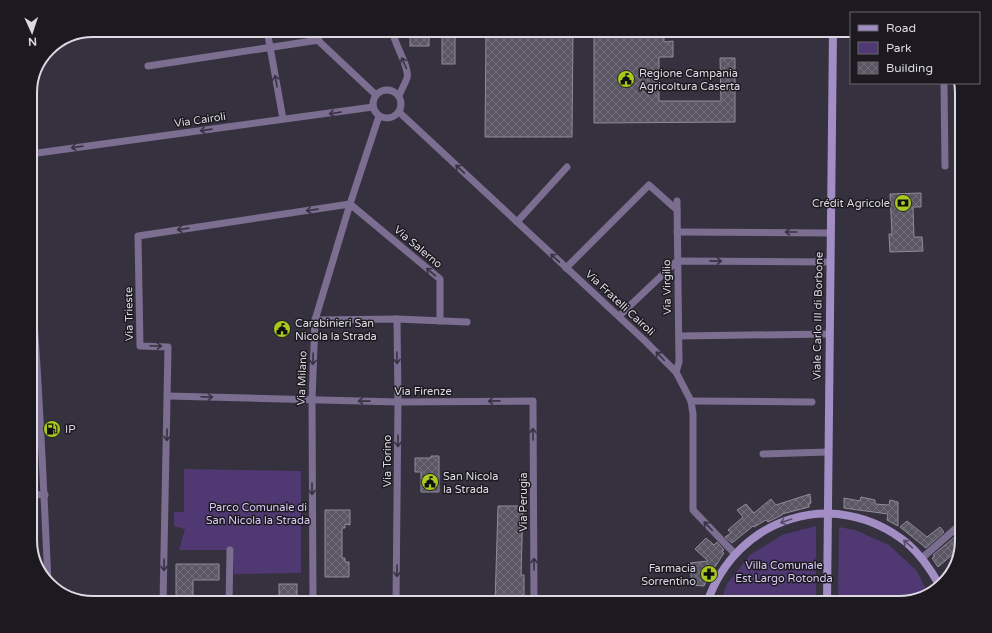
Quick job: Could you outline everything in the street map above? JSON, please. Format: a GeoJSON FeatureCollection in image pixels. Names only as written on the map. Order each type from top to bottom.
{"type":"FeatureCollection","features":[{"type":"Feature","properties":{"kind":"main road","name":"Viale Carlo III di Borbone"},"geometry":{"type":"LineString","coordinates":[[827,596],[833,37]]}},
{"type":"Feature","properties":{"kind":"main road"},"geometry":{"type":"LineString","coordinates":[[710,596],[722,570],[747,542],[777,524],[811,514],[850,516],[883,528],[907,543],[922,558],[937,581]]}},
{"type":"Feature","properties":{"kind":"street"},"geometry":{"type":"LineString","coordinates":[[268,37],[283,120]]}},
{"type":"Feature","properties":{"kind":"street"},"geometry":{"type":"LineString","coordinates":[[315,37],[376,95]]}},
{"type":"Feature","properties":{"kind":"street"},"geometry":{"type":"LineString","coordinates":[[393,37],[407,69],[407,77],[399,96]]}},
{"type":"Feature","properties":{"kind":"street"},"geometry":{"type":"LineString","coordinates":[[148,66],[318,40]]}},
{"type":"Feature","properties":{"kind":"street"},"geometry":{"type":"LineString","coordinates":[[944,84],[945,166]]}},
{"type":"Feature","properties":{"kind":"street"},"geometry":{"type":"LineString","coordinates":[[390,90],[399,96],[402,104],[399,112],[395,116],[385,118],[379,116],[373,107],[373,100],[380,91],[390,90]]}},
{"type":"Feature","properties":{"kind":"street","name":"Via Cairoli"},"geometry":{"type":"LineString","coordinates":[[37,153],[373,107]]}},
{"type":"Feature","properties":{"kind":"street","name":"Via Fratelli Cairoli"},"geometry":{"type":"LineString","coordinates":[[399,112],[619,316],[676,372],[691,401],[693,414],[692,510],[735,554]]}},
{"type":"Feature","properties":{"kind":"street","name":"Via Milano"},"geometry":{"type":"LineString","coordinates":[[313,596],[312,400],[315,320],[350,204],[379,116]]}},
{"type":"Feature","properties":{"kind":"street"},"geometry":{"type":"LineString","coordinates":[[517,222],[567,168]]}},
{"type":"Feature","properties":{"kind":"street"},"geometry":{"type":"LineString","coordinates":[[566,268],[648,184],[677,210]]}},
{"type":"Feature","properties":{"kind":"street","name":"Via Virgilio"},"geometry":{"type":"LineString","coordinates":[[676,372],[679,362],[677,201]]}},
{"type":"Feature","properties":{"kind":"street","name":"Via Salerno"},"geometry":{"type":"LineString","coordinates":[[350,204],[440,279],[440,321]]}},
{"type":"Feature","properties":{"kind":"street","name":"Via Trieste"},"geometry":{"type":"LineString","coordinates":[[163,596],[168,347],[140,346],[138,236],[350,204]]}},
{"type":"Feature","properties":{"kind":"street"},"geometry":{"type":"LineString","coordinates":[[677,232],[830,233]]}},
{"type":"Feature","properties":{"kind":"street"},"geometry":{"type":"LineString","coordinates":[[619,316],[677,261],[830,262]]}},
{"type":"Feature","properties":{"kind":"street"},"geometry":{"type":"LineString","coordinates":[[315,320],[397,319],[466,322]]}},
{"type":"Feature","properties":{"kind":"street","name":"Via Torino"},"geometry":{"type":"LineString","coordinates":[[396,596],[398,402],[397,319]]}},
{"type":"Feature","properties":{"kind":"street"},"geometry":{"type":"LineString","coordinates":[[679,336],[829,334]]}},
{"type":"Feature","properties":{"kind":"street","name":"Via Firenze"},"geometry":{"type":"LineString","coordinates":[[168,396],[398,402],[533,401]]}},
{"type":"Feature","properties":{"kind":"street"},"geometry":{"type":"LineString","coordinates":[[37,399],[45,494],[48,572]]}},
{"type":"Feature","properties":{"kind":"street","name":"Via Perugia"},"geometry":{"type":"LineString","coordinates":[[533,401],[534,596]]}},
{"type":"Feature","properties":{"kind":"street"},"geometry":{"type":"LineString","coordinates":[[691,401],[812,402]]}},
{"type":"Feature","properties":{"kind":"street"},"geometry":{"type":"LineString","coordinates":[[763,454],[828,452]]}},
{"type":"Feature","properties":{"kind":"street"},"geometry":{"type":"LineString","coordinates":[[37,494],[45,494]]}},
{"type":"Feature","properties":{"kind":"street"},"geometry":{"type":"LineString","coordinates":[[922,558],[955,530]]}},
{"type":"Feature","properties":{"kind":"street"},"geometry":{"type":"LineString","coordinates":[[229,596],[230,550]]}},
{"type":"Feature","properties":{"kind":"green space","name":"Parco Comunale di San Nicola la Strada"},"geometry":{"type":"Polygon","coordinates":[[[184,469],[301,471],[301,573],[234,574],[233,550],[179,550],[185,529],[174,526],[174,512],[184,512],[184,469]]]}},
{"type":"Feature","properties":{"kind":"green space","name":"Villa Comunale Est Largo Rotonda"},"geometry":{"type":"Polygon","coordinates":[[[816,526],[816,596],[723,596],[727,584],[750,555],[782,535],[816,526]]]}},
{"type":"Feature","properties":{"kind":"green space"},"geometry":{"type":"Polygon","coordinates":[[[839,527],[855,530],[889,545],[916,570],[926,589],[906,596],[838,596],[839,527]]]}},
{"type":"Feature","properties":{"kind":"building"},"geometry":{"type":"Polygon","coordinates":[[[410,37],[429,37],[429,46],[410,46],[410,37]]]}},
{"type":"Feature","properties":{"kind":"building"},"geometry":{"type":"Polygon","coordinates":[[[442,37],[455,37],[455,64],[442,64],[442,37]]]}},
{"type":"Feature","properties":{"kind":"building"},"geometry":{"type":"Polygon","coordinates":[[[486,37],[573,37],[572,137],[485,137],[486,37]]]}},
{"type":"Feature","properties":{"kind":"building","name":"Regione Campania Agricoltura Caserta"},"geometry":{"type":"Polygon","coordinates":[[[594,37],[664,37],[664,42],[673,41],[673,57],[659,57],[659,101],[721,101],[720,58],[735,58],[735,122],[594,123],[594,37]]]}},
{"type":"Feature","properties":{"kind":"building"},"geometry":{"type":"Polygon","coordinates":[[[921,193],[921,207],[913,207],[914,237],[922,237],[923,251],[890,252],[889,234],[892,234],[890,194],[921,193]]]}},
{"type":"Feature","properties":{"kind":"building","name":"San Nicola la Strada"},"geometry":{"type":"Polygon","coordinates":[[[431,456],[439,456],[439,492],[421,492],[421,472],[415,472],[415,458],[431,458],[431,456]]]}},
{"type":"Feature","properties":{"kind":"building"},"geometry":{"type":"Polygon","coordinates":[[[810,494],[811,503],[809,504],[809,507],[782,514],[768,522],[766,520],[754,527],[753,526],[732,543],[725,537],[731,533],[728,530],[743,517],[737,510],[746,504],[754,513],[771,499],[776,505],[810,494]]]}},
{"type":"Feature","properties":{"kind":"building"},"geometry":{"type":"Polygon","coordinates":[[[861,497],[875,500],[875,504],[889,505],[890,500],[898,502],[898,526],[887,520],[888,514],[844,508],[844,498],[860,501],[861,497]]]}},
{"type":"Feature","properties":{"kind":"building"},"geometry":{"type":"Polygon","coordinates":[[[498,506],[523,506],[521,575],[524,575],[524,596],[495,596],[498,506]]]}},
{"type":"Feature","properties":{"kind":"building"},"geometry":{"type":"Polygon","coordinates":[[[325,510],[350,510],[350,525],[345,524],[345,528],[342,528],[342,558],[345,558],[345,562],[349,562],[349,577],[325,577],[325,510]]]}},
{"type":"Feature","properties":{"kind":"building"},"geometry":{"type":"Polygon","coordinates":[[[907,521],[927,537],[940,527],[944,532],[926,548],[900,527],[907,521]]]}},
{"type":"Feature","properties":{"kind":"building"},"geometry":{"type":"Polygon","coordinates":[[[955,537],[953,554],[938,567],[932,558],[935,556],[933,555],[955,537]]]}},
{"type":"Feature","properties":{"kind":"building"},"geometry":{"type":"Polygon","coordinates":[[[706,538],[714,545],[717,542],[724,550],[722,551],[724,553],[704,586],[692,585],[690,563],[708,561],[695,549],[706,538]]]}},
{"type":"Feature","properties":{"kind":"building"},"geometry":{"type":"Polygon","coordinates":[[[176,564],[219,564],[219,580],[193,580],[193,596],[176,596],[176,564]]]}},
{"type":"Feature","properties":{"kind":"building"},"geometry":{"type":"Polygon","coordinates":[[[279,584],[297,584],[297,596],[279,596],[279,584]]]}},
{"type":"Feature","properties":{"kind":"place","name":"Regione Campania Agricoltura Caserta"},"geometry":{"type":"Point","coordinates":[626,79]}},
{"type":"Feature","properties":{"kind":"place","name":"Crédit Agricole"},"geometry":{"type":"Point","coordinates":[903,203]}},
{"type":"Feature","properties":{"kind":"place","name":"Carabinieri San Nicola la Strada"},"geometry":{"type":"Point","coordinates":[282,329]}},
{"type":"Feature","properties":{"kind":"place","name":"IP"},"geometry":{"type":"Point","coordinates":[52,429]}},
{"type":"Feature","properties":{"kind":"place","name":"San Nicola la Strada"},"geometry":{"type":"Point","coordinates":[430,482]}},
{"type":"Feature","properties":{"kind":"place","name":"Farmacia Sorrentino"},"geometry":{"type":"Point","coordinates":[709,574]}}]}
